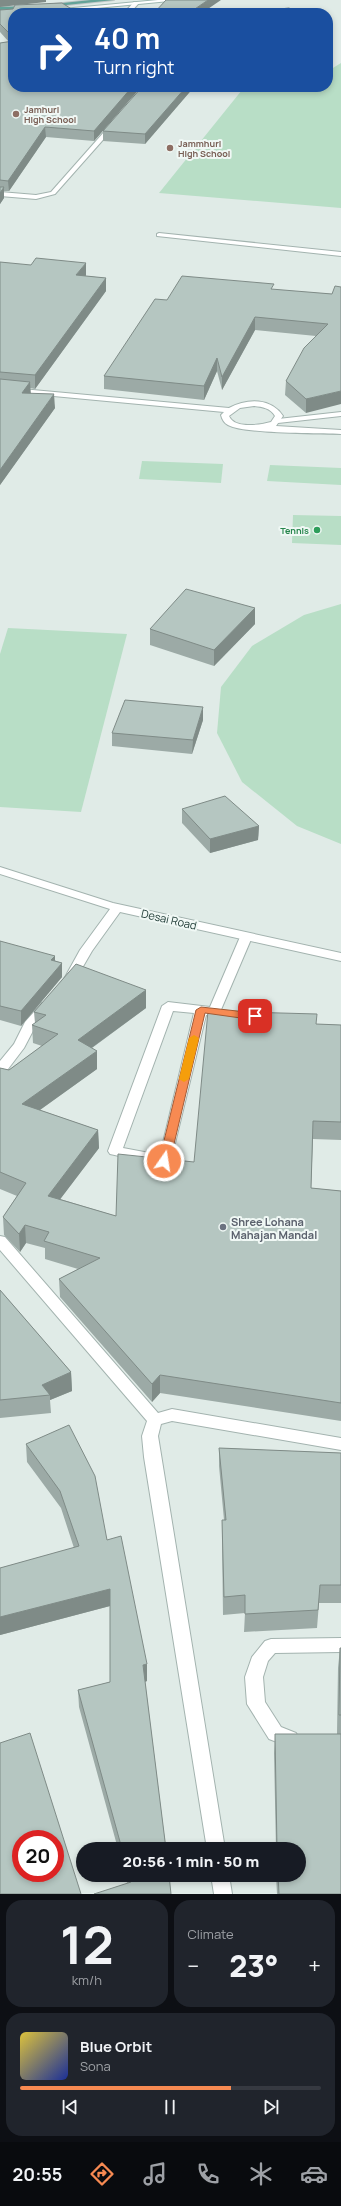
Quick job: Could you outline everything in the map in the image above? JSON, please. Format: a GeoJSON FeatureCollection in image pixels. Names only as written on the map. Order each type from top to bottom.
{"type":"FeatureCollection","features":[{"type":"Feature","properties":{"kind":"main road"},"geometry":{"type":"LineString","coordinates":[[41,8],[111,0]]}},
{"type":"Feature","properties":{"kind":"street"},"geometry":{"type":"LineString","coordinates":[[41,8],[177,0]]}},
{"type":"Feature","properties":{"kind":"street"},"geometry":{"type":"LineString","coordinates":[[132,8],[136,3]]}},
{"type":"Feature","properties":{"kind":"street"},"geometry":{"type":"LineString","coordinates":[[0,194],[36,197],[53,193],[120,117]]}},
{"type":"Feature","properties":{"kind":"street"},"geometry":{"type":"LineString","coordinates":[[159,235],[341,254]]}},
{"type":"Feature","properties":{"kind":"street"},"geometry":{"type":"LineString","coordinates":[[0,389],[229,410]]}},
{"type":"Feature","properties":{"kind":"street"},"geometry":{"type":"LineString","coordinates":[[278,421],[279,416],[277,412],[264,406],[243,404],[229,410],[225,415],[226,419],[230,423],[245,427],[341,432]]}},
{"type":"Feature","properties":{"kind":"street"},"geometry":{"type":"LineString","coordinates":[[264,427],[278,421],[341,414]]}},
{"type":"Feature","properties":{"kind":"street","name":"Desai Road"},"geometry":{"type":"LineString","coordinates":[[0,870],[117,908],[341,957]]}},
{"type":"Feature","properties":{"kind":"street"},"geometry":{"type":"LineString","coordinates":[[64,985],[74,974],[86,950],[117,908]]}},
{"type":"Feature","properties":{"kind":"street"},"geometry":{"type":"LineString","coordinates":[[214,1012],[246,937]]}},
{"type":"Feature","properties":{"kind":"street"},"geometry":{"type":"LineString","coordinates":[[0,1070],[20,1045],[29,1025],[54,997]]}},
{"type":"Feature","properties":{"kind":"street"},"geometry":{"type":"LineString","coordinates":[[201,1010],[164,1161],[115,1151],[168,1006],[229,1013]]}},
{"type":"Feature","properties":{"kind":"street"},"geometry":{"type":"LineString","coordinates":[[0,1240],[155,1420]]}},
{"type":"Feature","properties":{"kind":"street"},"geometry":{"type":"LineString","coordinates":[[155,1420],[172,1415],[341,1444]]}},
{"type":"Feature","properties":{"kind":"street"},"geometry":{"type":"LineString","coordinates":[[155,1420],[150,1436],[152,1457],[215,1842]]}},
{"type":"Feature","properties":{"kind":"street"},"geometry":{"type":"LineString","coordinates":[[310,1742],[294,1741],[275,1733],[256,1704],[254,1677],[261,1657],[271,1646],[341,1645]]}},
{"type":"Feature","properties":{"kind":"street"},"geometry":{"type":"LineString","coordinates":[[221,1882],[223,1894]]}},
{"type":"Feature","properties":{"kind":"green space"},"geometry":{"type":"Polygon","coordinates":[[[341,63],[341,208],[159,193],[240,92],[333,92],[333,68],[341,63]]]}},
{"type":"Feature","properties":{"kind":"green space"},"geometry":{"type":"Polygon","coordinates":[[[142,461],[223,464],[221,483],[139,479],[142,461]]]}},
{"type":"Feature","properties":{"kind":"green space"},"geometry":{"type":"Polygon","coordinates":[[[270,465],[341,468],[341,485],[267,481],[270,465]]]}},
{"type":"Feature","properties":{"kind":"green space","name":"Tennis"},"geometry":{"type":"Polygon","coordinates":[[[293,515],[341,516],[341,545],[292,543],[293,515]]]}},
{"type":"Feature","properties":{"kind":"green space"},"geometry":{"type":"Polygon","coordinates":[[[341,604],[341,844],[297,826],[242,782],[217,733],[221,687],[252,646],[304,615],[341,604]]]}},
{"type":"Feature","properties":{"kind":"green space"},"geometry":{"type":"Polygon","coordinates":[[[8,628],[127,634],[81,812],[0,807],[0,654],[8,628]]]}},
{"type":"Feature","properties":{"kind":"building"},"geometry":{"type":"Polygon","coordinates":[[[166,0],[208,0],[196,8],[159,8],[166,0]]]}},
{"type":"Feature","properties":{"kind":"building"},"geometry":{"type":"Polygon","coordinates":[[[62,3],[70,8],[14,8],[15,5],[62,3]]]}},
{"type":"Feature","properties":{"kind":"building"},"geometry":{"type":"Polygon","coordinates":[[[8,9],[8,32],[0,24],[0,10],[8,9]]]}},
{"type":"Feature","properties":{"kind":"building"},"geometry":{"type":"Polygon","coordinates":[[[8,42],[8,92],[128,92],[94,131],[45,127],[8,181],[0,180],[0,43],[8,42]]]}},
{"type":"Feature","properties":{"kind":"building"},"geometry":{"type":"Polygon","coordinates":[[[138,92],[182,92],[145,134],[103,131],[138,92]]]}},
{"type":"Feature","properties":{"kind":"building"},"geometry":{"type":"Polygon","coordinates":[[[0,187],[4,187],[0,193],[0,187]]]}},
{"type":"Feature","properties":{"kind":"building"},"geometry":{"type":"Polygon","coordinates":[[[36,258],[86,263],[76,275],[106,278],[35,375],[0,372],[0,262],[31,265],[36,258]]]}},
{"type":"Feature","properties":{"kind":"building"},"geometry":{"type":"Polygon","coordinates":[[[182,276],[274,284],[271,289],[332,294],[335,286],[341,287],[341,391],[306,399],[286,381],[304,348],[328,324],[255,317],[222,377],[217,358],[204,386],[104,376],[155,299],[167,300],[182,276]]]}},
{"type":"Feature","properties":{"kind":"building"},"geometry":{"type":"Polygon","coordinates":[[[0,379],[30,382],[22,393],[54,394],[0,470],[0,379]]]}},
{"type":"Feature","properties":{"kind":"building"},"geometry":{"type":"Polygon","coordinates":[[[186,589],[255,608],[214,650],[150,629],[186,589]]]}},
{"type":"Feature","properties":{"kind":"building"},"geometry":{"type":"Polygon","coordinates":[[[125,700],[203,707],[193,740],[112,733],[125,700]]]}},
{"type":"Feature","properties":{"kind":"building"},"geometry":{"type":"Polygon","coordinates":[[[225,796],[259,826],[210,839],[182,809],[225,796]]]}},
{"type":"Feature","properties":{"kind":"building"},"geometry":{"type":"Polygon","coordinates":[[[0,941],[55,956],[51,960],[62,963],[21,1011],[0,1006],[0,941]]]}},
{"type":"Feature","properties":{"kind":"building"},"geometry":{"type":"Polygon","coordinates":[[[76,964],[146,990],[78,1040],[97,1051],[22,1104],[98,1130],[48,1196],[116,1216],[118,1154],[194,1162],[208,1011],[317,1014],[316,1024],[341,1025],[341,1122],[313,1121],[311,1188],[341,1191],[341,1403],[160,1375],[152,1384],[59,1279],[100,1258],[44,1241],[49,1232],[25,1225],[19,1234],[3,1217],[26,1183],[0,1172],[0,1068],[9,1070],[58,1034],[32,1025],[46,1015],[34,1012],[76,964]]]}},
{"type":"Feature","properties":{"kind":"building"},"geometry":{"type":"Polygon","coordinates":[[[0,1290],[71,1372],[42,1385],[50,1395],[0,1400],[0,1290]]]}},
{"type":"Feature","properties":{"kind":"building"},"geometry":{"type":"Polygon","coordinates":[[[69,1425],[95,1476],[107,1540],[121,1536],[147,1664],[143,1665],[165,1842],[120,1842],[78,1690],[110,1682],[110,1589],[0,1617],[0,1568],[79,1546],[60,1491],[26,1444],[69,1425]]]}},
{"type":"Feature","properties":{"kind":"building"},"geometry":{"type":"Polygon","coordinates":[[[219,1448],[341,1453],[341,1585],[320,1585],[318,1610],[245,1614],[245,1595],[224,1597],[222,1520],[226,1520],[219,1448]]]}},
{"type":"Feature","properties":{"kind":"building"},"geometry":{"type":"Polygon","coordinates":[[[340,1648],[341,1715],[339,1715],[340,1648]]]}},
{"type":"Feature","properties":{"kind":"building"},"geometry":{"type":"Polygon","coordinates":[[[30,1733],[61,1830],[12,1830],[12,1882],[64,1882],[64,1840],[81,1894],[0,1894],[0,1743],[30,1733]]]}},
{"type":"Feature","properties":{"kind":"building"},"geometry":{"type":"Polygon","coordinates":[[[275,1734],[341,1734],[341,1894],[279,1894],[278,1882],[306,1882],[306,1842],[277,1842],[275,1734]]]}},
{"type":"Feature","properties":{"kind":"building"},"geometry":{"type":"Polygon","coordinates":[[[131,1882],[170,1882],[171,1894],[94,1894],[131,1882]]]}},
{"type":"Feature","properties":{"kind":"slow traffic"},"geometry":{"type":"LineString","coordinates":[[184,1079],[194,1038]]}},
{"type":"Feature","properties":{"kind":"place","name":"Jamhuri High School"},"geometry":{"type":"Point","coordinates":[16,114]}},
{"type":"Feature","properties":{"kind":"place","name":"Jammhuri High School"},"geometry":{"type":"Point","coordinates":[170,148]}},
{"type":"Feature","properties":{"kind":"place","name":"Tennis"},"geometry":{"type":"Point","coordinates":[317,530]}},
{"type":"Feature","properties":{"kind":"place","name":"Shree Lohana Mahajan Mandal"},"geometry":{"type":"Point","coordinates":[223,1227]}},
{"type":"Feature","properties":{"kind":"route"},"geometry":{"type":"LineString","coordinates":[[164,1161],[201,1010],[255,1016]]}}]}
